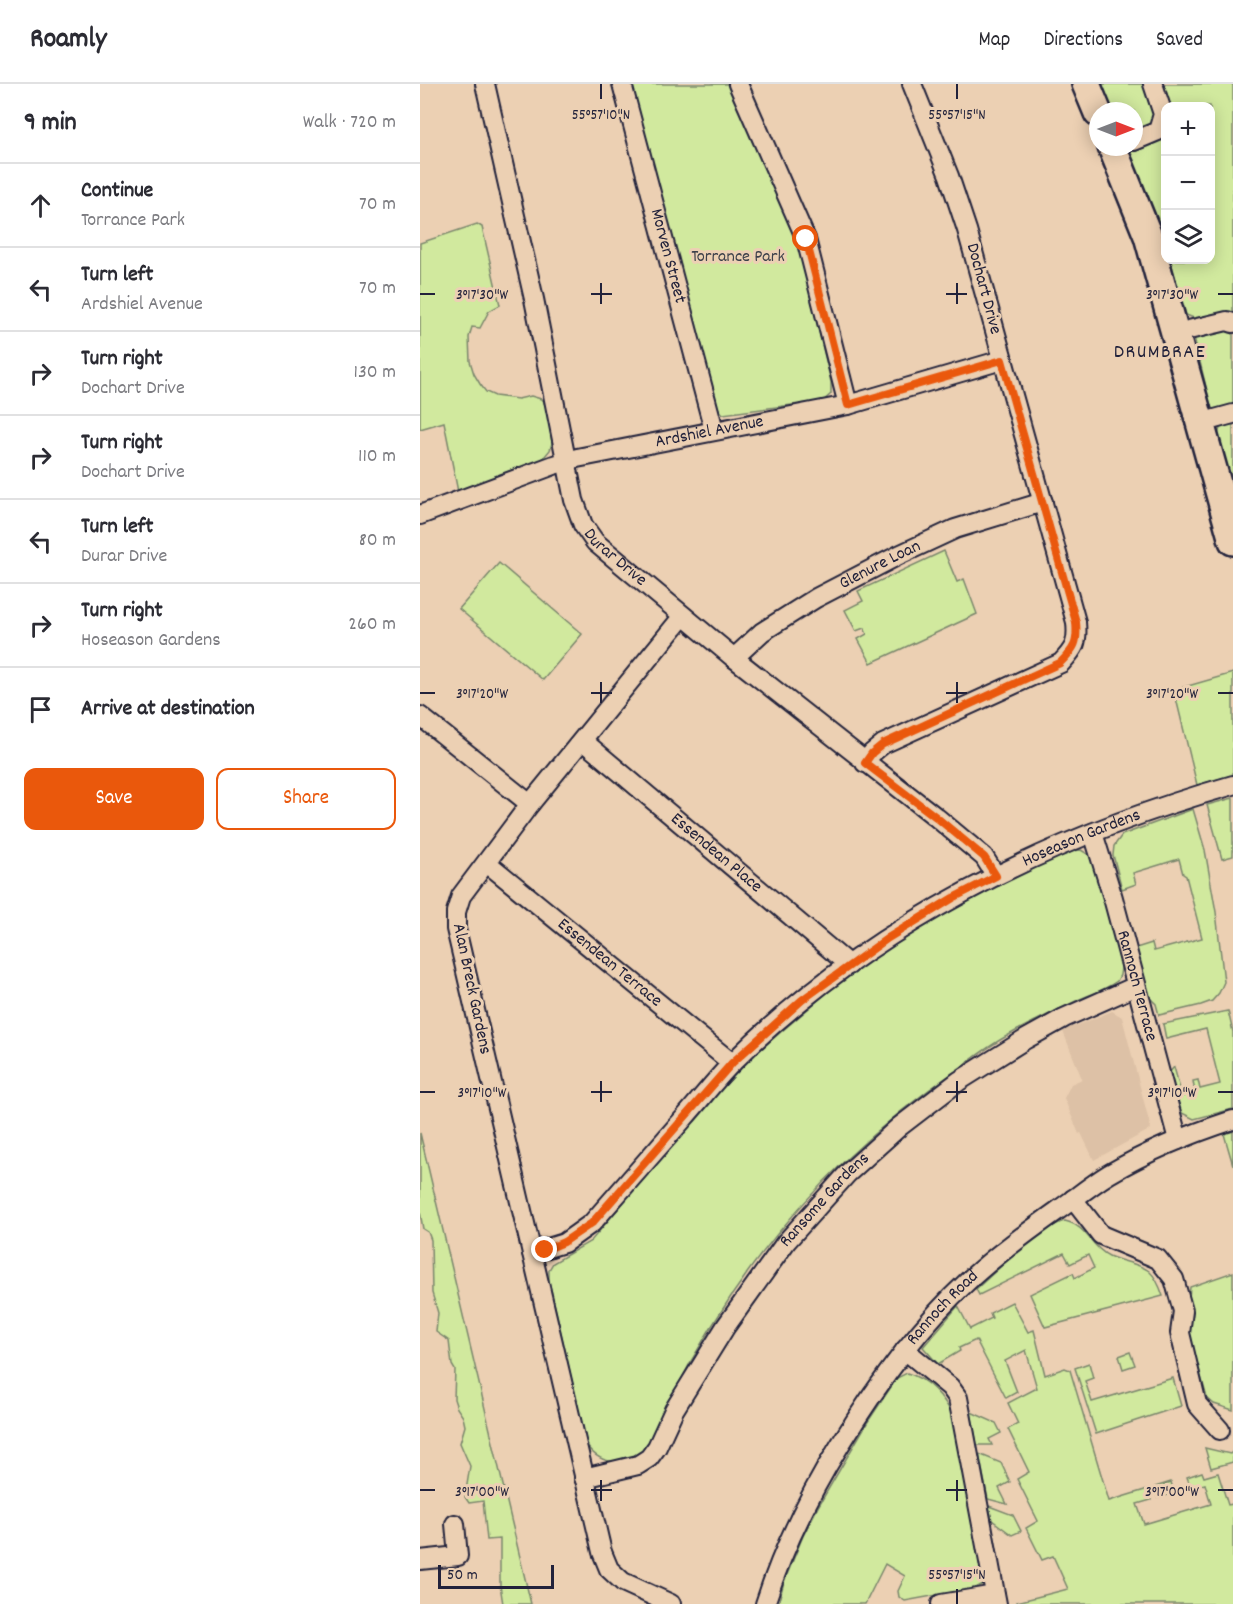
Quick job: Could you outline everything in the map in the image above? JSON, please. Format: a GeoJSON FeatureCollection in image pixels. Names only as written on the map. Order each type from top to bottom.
{"type":"FeatureCollection","features":[{"type":"Feature","properties":{"kind":"street","name":"Durar Drive"},"geometry":{"type":"LineString","coordinates":[[485,84],[531,288],[574,500],[583,525],[595,542],[683,616],[865,763],[936,817],[976,851],[988,863],[996,876]]}},
{"type":"Feature","properties":{"kind":"street","name":"Morven Street"},"geometry":{"type":"LineString","coordinates":[[622,84],[714,430]]}},
{"type":"Feature","properties":{"kind":"street"},"geometry":{"type":"LineString","coordinates":[[738,84],[806,239],[848,405]]}},
{"type":"Feature","properties":{"kind":"street","name":"Dochart Drive"},"geometry":{"type":"LineString","coordinates":[[865,763],[883,744],[1060,663],[1071,652],[1077,640],[1076,622],[967,230],[950,176],[912,84]]}},
{"type":"Feature","properties":{"kind":"street"},"geometry":{"type":"LineString","coordinates":[[1086,84],[1093,102]]}},
{"type":"Feature","properties":{"kind":"street"},"geometry":{"type":"LineString","coordinates":[[1143,137],[1158,131],[1163,114],[1153,84]]}},
{"type":"Feature","properties":{"kind":"street"},"geometry":{"type":"LineString","coordinates":[[1123,156],[1176,333],[1233,541]]}},
{"type":"Feature","properties":{"kind":"street"},"geometry":{"type":"LineString","coordinates":[[1176,333],[1227,321],[1233,323]]}},
{"type":"Feature","properties":{"kind":"street","name":"Ardshiel Avenue"},"geometry":{"type":"LineString","coordinates":[[420,515],[567,461],[848,405],[1002,360]]}},
{"type":"Feature","properties":{"kind":"street"},"geometry":{"type":"LineString","coordinates":[[1200,423],[1233,414]]}},
{"type":"Feature","properties":{"kind":"street","name":"Glenure Loan"},"geometry":{"type":"LineString","coordinates":[[734,658],[762,632],[816,598],[899,555],[955,529],[1043,502]]}},
{"type":"Feature","properties":{"kind":"street","name":"Alan Breck Gardens"},"geometry":{"type":"LineString","coordinates":[[671,1604],[623,1581],[609,1569],[602,1552],[456,929],[456,912],[461,896],[530,804],[683,616]]}},
{"type":"Feature","properties":{"kind":"street"},"geometry":{"type":"LineString","coordinates":[[420,716],[530,804]]}},
{"type":"Feature","properties":{"kind":"street","name":"Essendean Place"},"geometry":{"type":"LineString","coordinates":[[583,741],[849,964]]}},
{"type":"Feature","properties":{"kind":"street","name":"Hoseason Gardens"},"geometry":{"type":"LineString","coordinates":[[532,1252],[564,1242],[592,1223],[732,1063],[802,1000],[888,938],[996,876],[1093,833],[1198,795],[1233,785]]}},
{"type":"Feature","properties":{"kind":"street","name":"Rannoch Terrace"},"geometry":{"type":"LineString","coordinates":[[1093,833],[1178,1140]]}},
{"type":"Feature","properties":{"kind":"street","name":"Essendean Terrace"},"geometry":{"type":"LineString","coordinates":[[487,863],[732,1063]]}},
{"type":"Feature","properties":{"kind":"street","name":"Ransome Gardens"},"geometry":{"type":"LineString","coordinates":[[584,1478],[638,1465],[649,1458],[657,1447],[674,1410],[726,1326],[786,1242],[848,1173],[899,1127],[959,1081],[1026,1039],[1064,1018],[1136,986]]}},
{"type":"Feature","properties":{"kind":"street","name":"Rannoch Road"},"geometry":{"type":"LineString","coordinates":[[765,1604],[775,1571],[810,1497],[860,1413],[928,1322],[969,1280],[1012,1244],[1108,1175],[1154,1150],[1233,1120]]}},
{"type":"Feature","properties":{"kind":"street"},"geometry":{"type":"LineString","coordinates":[[1073,1199],[1101,1235],[1158,1259],[1174,1279],[1183,1311],[1180,1333],[1197,1404],[1220,1430]]}},
{"type":"Feature","properties":{"kind":"street"},"geometry":{"type":"LineString","coordinates":[[905,1350],[950,1387],[958,1398],[963,1413],[996,1599],[941,1604]]}},
{"type":"Feature","properties":{"kind":"street"},"geometry":{"type":"LineString","coordinates":[[420,1560],[458,1556],[454,1524]]}},
{"type":"Feature","properties":{"kind":"shaded area"},"geometry":{"type":"Polygon","coordinates":[[[1112,1011],[1122,1017],[1151,1129],[1094,1160],[1081,1133],[1079,1134],[1064,1098],[1071,1084],[1082,1079],[1062,1029],[1076,1026],[1112,1011]]]}},
{"type":"Feature","properties":{"kind":"green space","name":"Torrance Park"},"geometry":{"type":"Polygon","coordinates":[[[628,84],[727,84],[796,235],[831,382],[831,394],[823,401],[723,414],[713,402],[628,84]]]}},
{"type":"Feature","properties":{"kind":"green space"},"geometry":{"type":"Polygon","coordinates":[[[1102,84],[1146,84],[1155,116],[1150,125],[1143,128],[1143,102],[1109,102],[1102,84]]]}},
{"type":"Feature","properties":{"kind":"green space"},"geometry":{"type":"Polygon","coordinates":[[[1163,84],[1233,84],[1233,312],[1194,318],[1186,315],[1171,264],[1215,264],[1215,102],[1170,102],[1163,84]]]}},
{"type":"Feature","properties":{"kind":"green space"},"geometry":{"type":"Polygon","coordinates":[[[1161,135],[1161,234],[1131,157],[1143,156],[1143,145],[1161,135]]]}},
{"type":"Feature","properties":{"kind":"green space"},"geometry":{"type":"Polygon","coordinates":[[[477,224],[482,227],[500,305],[489,311],[480,328],[472,327],[469,337],[470,361],[474,374],[486,392],[495,396],[518,399],[531,396],[541,399],[547,407],[552,443],[550,450],[540,462],[458,492],[444,422],[420,429],[420,243],[477,224]]]}},
{"type":"Feature","properties":{"kind":"green space"},"geometry":{"type":"Polygon","coordinates":[[[1227,329],[1233,334],[1233,406],[1212,412],[1194,337],[1227,329]]]}},
{"type":"Feature","properties":{"kind":"green space"},"geometry":{"type":"Polygon","coordinates":[[[1233,423],[1233,487],[1218,435],[1220,428],[1233,423]]]}},
{"type":"Feature","properties":{"kind":"green space"},"geometry":{"type":"Polygon","coordinates":[[[944,551],[957,582],[964,579],[977,614],[871,663],[858,639],[867,634],[864,628],[856,631],[845,610],[863,601],[858,591],[944,551]]]}},
{"type":"Feature","properties":{"kind":"green space"},"geometry":{"type":"Polygon","coordinates":[[[499,563],[582,634],[543,680],[459,609],[499,563]]]}},
{"type":"Feature","properties":{"kind":"green space"},"geometry":{"type":"Polygon","coordinates":[[[1233,673],[1233,775],[1197,785],[1174,690],[1233,673]]]}},
{"type":"Feature","properties":{"kind":"green space"},"geometry":{"type":"Polygon","coordinates":[[[1233,798],[1233,856],[1222,859],[1207,805],[1233,798]]]}},
{"type":"Feature","properties":{"kind":"green space"},"geometry":{"type":"Polygon","coordinates":[[[1193,809],[1205,850],[1216,912],[1224,982],[1212,1001],[1159,1015],[1156,1004],[1150,998],[1136,948],[1152,943],[1154,951],[1202,938],[1186,876],[1183,874],[1179,859],[1133,873],[1136,884],[1122,889],[1113,855],[1114,846],[1122,835],[1193,809]]]}},
{"type":"Feature","properties":{"kind":"green space"},"geometry":{"type":"Polygon","coordinates":[[[1081,850],[1094,858],[1122,960],[1117,981],[994,1043],[873,1134],[798,1209],[753,1265],[701,1344],[655,1436],[646,1449],[632,1459],[615,1462],[593,1453],[587,1446],[549,1281],[549,1270],[553,1263],[591,1241],[705,1106],[756,1053],[841,981],[881,952],[986,889],[1071,851],[1081,850]]]}},
{"type":"Feature","properties":{"kind":"green space"},"geometry":{"type":"Polygon","coordinates":[[[1228,1011],[1233,1032],[1233,1109],[1194,1119],[1182,1113],[1169,1073],[1174,1067],[1182,1096],[1195,1093],[1193,1081],[1198,1080],[1200,1089],[1220,1084],[1206,1029],[1166,1039],[1163,1024],[1228,1011]]]}},
{"type":"Feature","properties":{"kind":"green space"},"geometry":{"type":"Polygon","coordinates":[[[1233,1131],[1233,1165],[1224,1134],[1233,1131]]]}},
{"type":"Feature","properties":{"kind":"green space"},"geometry":{"type":"Polygon","coordinates":[[[420,1133],[531,1604],[503,1604],[500,1585],[500,1539],[487,1540],[483,1501],[469,1503],[465,1497],[470,1466],[460,1443],[465,1426],[454,1399],[455,1370],[452,1365],[449,1341],[436,1332],[438,1313],[432,1293],[431,1240],[428,1232],[423,1229],[420,1212],[420,1133]]]}},
{"type":"Feature","properties":{"kind":"green space"},"geometry":{"type":"Polygon","coordinates":[[[1065,1221],[1079,1227],[1097,1247],[1109,1256],[1149,1271],[1156,1279],[1163,1296],[1045,1327],[1030,1294],[1073,1273],[1075,1278],[1094,1268],[1088,1255],[1070,1264],[1064,1253],[979,1295],[976,1289],[1019,1250],[1054,1225],[1065,1221]]]}},
{"type":"Feature","properties":{"kind":"green space"},"geometry":{"type":"Polygon","coordinates":[[[1233,1272],[1233,1410],[1214,1404],[1207,1398],[1187,1320],[1190,1287],[1233,1272]]]}},
{"type":"Feature","properties":{"kind":"green space"},"geometry":{"type":"Polygon","coordinates":[[[1012,1302],[1028,1332],[1034,1330],[1045,1375],[1065,1368],[1070,1370],[1109,1501],[1148,1489],[1151,1500],[1137,1504],[1144,1524],[1211,1504],[1205,1484],[1191,1488],[1187,1477],[1202,1472],[1204,1477],[1218,1473],[1228,1505],[1233,1504],[1233,1604],[1018,1604],[1017,1602],[1068,1589],[1053,1556],[1042,1560],[1026,1528],[1038,1521],[1017,1479],[1029,1472],[1008,1429],[1018,1424],[1008,1403],[1037,1388],[1026,1350],[1005,1361],[1017,1392],[1006,1398],[976,1340],[959,1348],[960,1351],[938,1364],[923,1347],[958,1306],[970,1329],[992,1318],[990,1313],[1012,1302]]]}},
{"type":"Feature","properties":{"kind":"green space"},"geometry":{"type":"Polygon","coordinates":[[[1130,1352],[1135,1365],[1123,1369],[1119,1356],[1130,1352]]]}},
{"type":"Feature","properties":{"kind":"green space"},"geometry":{"type":"Polygon","coordinates":[[[1089,1363],[1093,1378],[1085,1381],[1092,1402],[1173,1378],[1181,1406],[1096,1434],[1075,1368],[1089,1363]]]}},
{"type":"Feature","properties":{"kind":"green space"},"geometry":{"type":"Polygon","coordinates":[[[907,1373],[922,1380],[935,1390],[953,1416],[983,1584],[976,1588],[905,1601],[899,1597],[898,1591],[905,1576],[885,1564],[865,1604],[778,1604],[784,1582],[803,1536],[819,1505],[867,1423],[897,1378],[907,1373]]]}},
{"type":"Feature","properties":{"kind":"green space"},"geometry":{"type":"Polygon","coordinates":[[[971,1412],[996,1423],[1001,1433],[989,1439],[992,1445],[977,1445],[971,1412]]]}},
{"type":"Feature","properties":{"kind":"green space"},"geometry":{"type":"Polygon","coordinates":[[[1205,1448],[1230,1454],[1233,1451],[1233,1462],[1211,1468],[1205,1448]]]}},
{"type":"Feature","properties":{"kind":"green space"},"geometry":{"type":"Polygon","coordinates":[[[979,1454],[1001,1463],[1010,1482],[999,1488],[1007,1504],[988,1499],[979,1454]]]}},
{"type":"Feature","properties":{"kind":"green space"},"geometry":{"type":"Polygon","coordinates":[[[1171,1482],[1174,1493],[1158,1498],[1155,1487],[1171,1482]]]}},
{"type":"Feature","properties":{"kind":"green space"},"geometry":{"type":"Polygon","coordinates":[[[989,1506],[1013,1515],[1021,1531],[1012,1535],[992,1520],[989,1506]]]}},
{"type":"Feature","properties":{"kind":"district","name":"DRUMBRAE"},"geometry":{"type":"Point","coordinates":[1160,353]}},
{"type":"Feature","properties":{"kind":"route"},"geometry":{"type":"LineString","coordinates":[[545,1250],[564,1242],[592,1223],[732,1063],[802,1000],[888,938],[953,898],[996,876],[984,857],[865,763],[883,744],[1060,663],[1071,652],[1077,640],[1076,622],[1002,360],[848,405],[806,239]]}}]}
